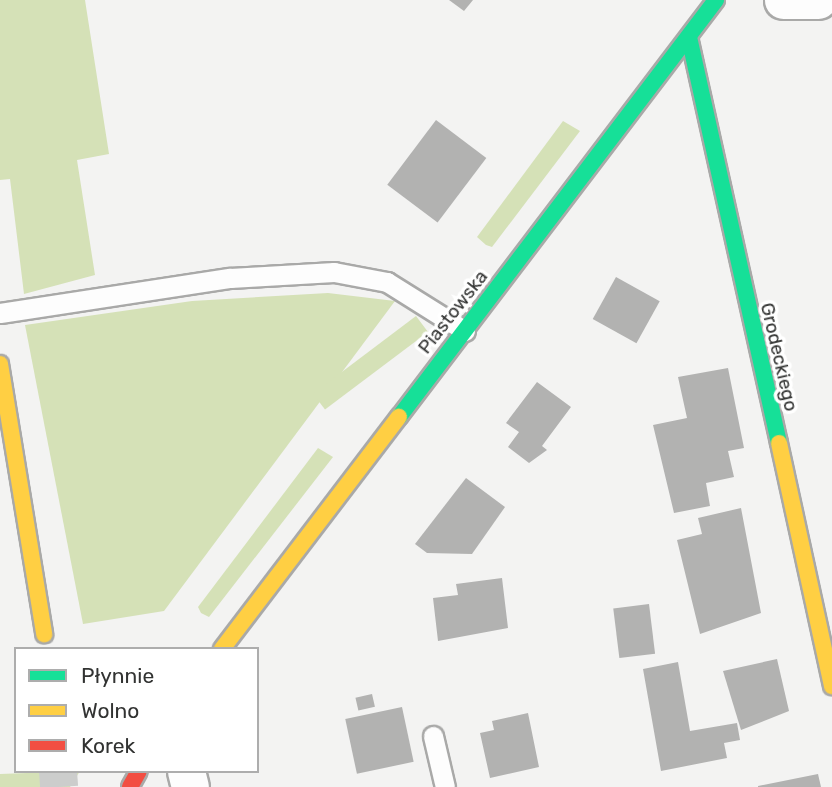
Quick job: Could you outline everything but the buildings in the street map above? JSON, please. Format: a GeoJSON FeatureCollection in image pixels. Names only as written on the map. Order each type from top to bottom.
{"type":"FeatureCollection","features":[{"type":"Feature","properties":{"kind":"street","name":"Piastowska"},"geometry":{"type":"LineString","coordinates":[[224,647],[716,0]]}},
{"type":"Feature","properties":{"kind":"street"},"geometry":{"type":"LineString","coordinates":[[783,0],[818,0]]}},
{"type":"Feature","properties":{"kind":"street","name":"Grodeckiego"},"geometry":{"type":"LineString","coordinates":[[689,37],[832,686]]}},
{"type":"Feature","properties":{"kind":"street"},"geometry":{"type":"LineString","coordinates":[[0,364],[44,634]]}},
{"type":"Feature","properties":{"kind":"lane"},"geometry":{"type":"LineString","coordinates":[[0,313],[230,278],[334,272],[387,282],[465,331]]}},
{"type":"Feature","properties":{"kind":"lane"},"geometry":{"type":"LineString","coordinates":[[433,736],[445,787]]}},
{"type":"Feature","properties":{"kind":"green space"},"geometry":{"type":"Polygon","coordinates":[[[0,0],[85,0],[109,154],[77,160],[95,275],[24,294],[10,179],[0,180],[0,0]]]}},
{"type":"Feature","properties":{"kind":"green space"},"geometry":{"type":"Polygon","coordinates":[[[563,121],[580,131],[492,247],[486,245],[477,237],[563,121]]]}},
{"type":"Feature","properties":{"kind":"green space"},"geometry":{"type":"Polygon","coordinates":[[[328,293],[395,301],[164,611],[83,624],[25,325],[192,301],[328,293]]]}},
{"type":"Feature","properties":{"kind":"green space"},"geometry":{"type":"Polygon","coordinates":[[[416,316],[428,332],[325,410],[313,394],[416,316]]]}},
{"type":"Feature","properties":{"kind":"green space"},"geometry":{"type":"Polygon","coordinates":[[[318,448],[333,457],[209,617],[201,613],[198,607],[318,448]]]}},
{"type":"Feature","properties":{"kind":"green space"},"geometry":{"type":"Polygon","coordinates":[[[79,773],[70,787],[0,787],[0,774],[79,773]]]}},
{"type":"Feature","properties":{"kind":"tunnel"},"geometry":{"type":"LineString","coordinates":[[58,773],[59,787]]}},
{"type":"Feature","properties":{"kind":"traffic: fast"},"geometry":{"type":"LineString","coordinates":[[399,417],[716,0]]}},
{"type":"Feature","properties":{"kind":"traffic: fast"},"geometry":{"type":"LineString","coordinates":[[689,37],[779,443]]}},
{"type":"Feature","properties":{"kind":"traffic: slow"},"geometry":{"type":"LineString","coordinates":[[0,364],[44,634]]}},
{"type":"Feature","properties":{"kind":"traffic: slow"},"geometry":{"type":"LineString","coordinates":[[224,647],[399,417]]}},
{"type":"Feature","properties":{"kind":"traffic: slow"},"geometry":{"type":"LineString","coordinates":[[779,443],[832,686]]}},
{"type":"Feature","properties":{"kind":"traffic: jam"},"geometry":{"type":"LineString","coordinates":[[130,787],[138,773]]}}]}
